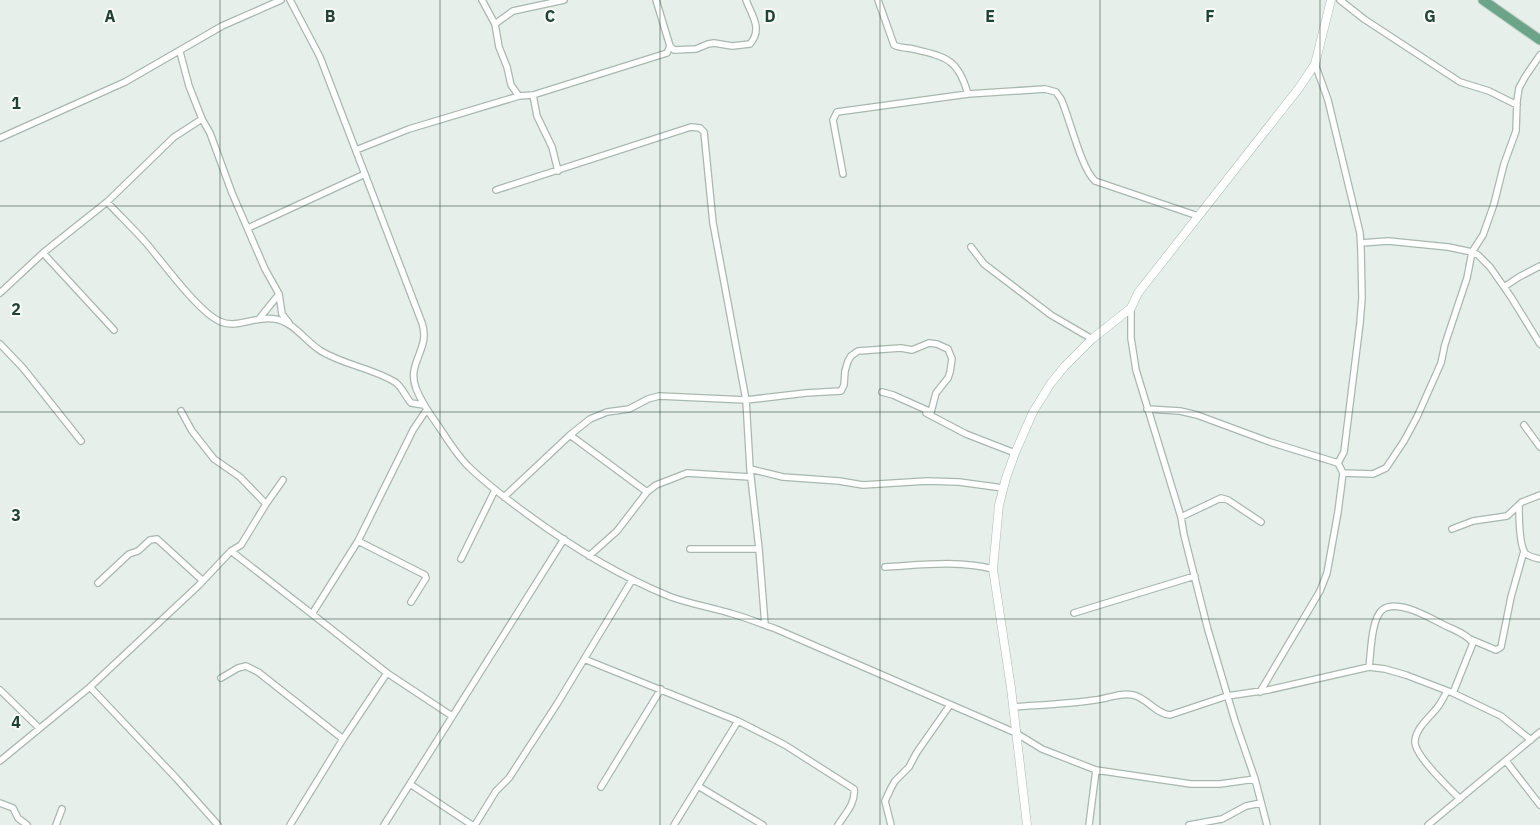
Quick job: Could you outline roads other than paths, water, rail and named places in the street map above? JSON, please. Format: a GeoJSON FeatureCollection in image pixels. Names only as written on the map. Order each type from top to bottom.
{"type":"FeatureCollection","features":[{"type":"Feature","properties":{"kind":"main road"},"geometry":{"type":"LineString","coordinates":[[1484,0],[1540,40]]}},
{"type":"Feature","properties":{"kind":"street"},"geometry":{"type":"LineString","coordinates":[[0,138],[126,82],[222,26],[281,0]]}},
{"type":"Feature","properties":{"kind":"street"},"geometry":{"type":"LineString","coordinates":[[290,0],[320,57],[425,332],[413,379],[425,407],[467,465],[495,490],[589,556],[632,580],[673,598],[735,614],[765,625],[1016,733],[1042,749],[1096,770],[1191,784],[1220,784],[1255,780]]}},
{"type":"Feature","properties":{"kind":"street"},"geometry":{"type":"LineString","coordinates":[[482,0],[495,24],[499,47],[507,67],[511,85],[519,96]]}},
{"type":"Feature","properties":{"kind":"street"},"geometry":{"type":"LineString","coordinates":[[495,24],[513,11],[564,0]]}},
{"type":"Feature","properties":{"kind":"street"},"geometry":{"type":"LineString","coordinates":[[656,0],[670,46],[674,50],[696,49],[714,43],[732,46],[750,44],[756,38],[757,31],[746,0]]}},
{"type":"Feature","properties":{"kind":"street"},"geometry":{"type":"LineString","coordinates":[[878,0],[894,45],[926,52],[952,62],[960,71],[968,94]]}},
{"type":"Feature","properties":{"kind":"street"},"geometry":{"type":"LineString","coordinates":[[1267,825],[1255,780],[1227,696],[1194,576],[1181,517],[1136,370],[1131,338],[1131,308],[1138,293],[1272,123],[1315,64],[1331,0]]}},
{"type":"Feature","properties":{"kind":"street"},"geometry":{"type":"LineString","coordinates":[[1340,0],[1364,19],[1460,82],[1489,91],[1517,105]]}},
{"type":"Feature","properties":{"kind":"street"},"geometry":{"type":"LineString","coordinates":[[356,150],[409,129],[519,96],[533,95],[659,57],[667,53],[670,46]]}},
{"type":"Feature","properties":{"kind":"street"},"geometry":{"type":"LineString","coordinates":[[180,52],[189,86],[202,120],[210,133],[265,268],[279,294],[282,314],[307,341],[321,351],[389,379],[400,386],[411,403],[425,407]]}},
{"type":"Feature","properties":{"kind":"street"},"geometry":{"type":"LineString","coordinates":[[1343,473],[1366,474],[1380,472],[1386,468],[1404,441],[1441,363],[1445,344],[1467,278],[1472,252],[1483,235],[1516,131],[1519,88],[1540,55]]}},
{"type":"Feature","properties":{"kind":"street"},"geometry":{"type":"LineString","coordinates":[[1315,64],[1328,100],[1361,243],[1362,298],[1360,323],[1344,452],[1338,462]]}},
{"type":"Feature","properties":{"kind":"street"},"geometry":{"type":"LineString","coordinates":[[843,174],[833,120],[837,112],[968,94],[1045,89],[1056,92],[1064,104],[1090,176],[1094,181],[1198,216]]}},
{"type":"Feature","properties":{"kind":"street"},"geometry":{"type":"LineString","coordinates":[[533,95],[538,116],[552,147],[558,171]]}},
{"type":"Feature","properties":{"kind":"street"},"geometry":{"type":"LineString","coordinates":[[0,293],[43,253],[107,202],[174,137],[202,120]]}},
{"type":"Feature","properties":{"kind":"street"},"geometry":{"type":"LineString","coordinates":[[496,190],[691,127],[700,128],[704,132],[713,222],[746,400],[750,477],[759,549],[765,625]]}},
{"type":"Feature","properties":{"kind":"street"},"geometry":{"type":"LineString","coordinates":[[248,228],[365,174]]}},
{"type":"Feature","properties":{"kind":"street"},"geometry":{"type":"LineString","coordinates":[[107,202],[207,313],[219,321],[235,325],[259,319],[274,318],[291,325]]}},
{"type":"Feature","properties":{"kind":"street"},"geometry":{"type":"LineString","coordinates":[[1361,243],[1388,241],[1448,247],[1472,252],[1480,257],[1504,287],[1540,344]]}},
{"type":"Feature","properties":{"kind":"street"},"geometry":{"type":"LineString","coordinates":[[971,247],[984,264],[1051,315],[1092,339]]}},
{"type":"Feature","properties":{"kind":"street"},"geometry":{"type":"LineString","coordinates":[[43,253],[114,330]]}},
{"type":"Feature","properties":{"kind":"street"},"geometry":{"type":"LineString","coordinates":[[1504,287],[1540,266]]}},
{"type":"Feature","properties":{"kind":"street"},"geometry":{"type":"LineString","coordinates":[[259,319],[279,294]]}},
{"type":"Feature","properties":{"kind":"street"},"geometry":{"type":"LineString","coordinates":[[1027,825],[1014,707],[993,569],[996,523],[1003,488],[1015,453],[1033,412],[1051,383],[1092,339],[1131,308]]}},
{"type":"Feature","properties":{"kind":"street"},"geometry":{"type":"LineString","coordinates":[[504,497],[570,435],[599,415],[629,408],[659,396],[746,400],[841,391],[844,385],[847,365],[851,356],[856,352],[897,348],[912,350],[929,343],[948,349],[952,359],[948,378],[936,393],[931,412],[926,414],[966,434],[1015,453]]}},
{"type":"Feature","properties":{"kind":"street"},"geometry":{"type":"LineString","coordinates":[[0,344],[30,376],[81,441]]}},
{"type":"Feature","properties":{"kind":"street"},"geometry":{"type":"LineString","coordinates":[[882,392],[894,395],[931,412]]}},
{"type":"Feature","properties":{"kind":"street"},"geometry":{"type":"LineString","coordinates":[[312,614],[358,541],[425,407]]}},
{"type":"Feature","properties":{"kind":"street"},"geometry":{"type":"LineString","coordinates":[[1148,408],[1198,415],[1270,442],[1338,462],[1343,473],[1327,572],[1320,591],[1260,692]]}},
{"type":"Feature","properties":{"kind":"street"},"geometry":{"type":"LineString","coordinates":[[181,411],[192,431],[214,459],[240,477],[266,504]]}},
{"type":"Feature","properties":{"kind":"street"},"geometry":{"type":"LineString","coordinates":[[1524,425],[1540,447]]}},
{"type":"Feature","properties":{"kind":"street"},"geometry":{"type":"LineString","coordinates":[[570,435],[647,492]]}},
{"type":"Feature","properties":{"kind":"street"},"geometry":{"type":"LineString","coordinates":[[750,469],[783,477],[839,481],[863,485],[960,482],[1003,488]]}},
{"type":"Feature","properties":{"kind":"street"},"geometry":{"type":"LineString","coordinates":[[589,556],[617,531],[647,492],[656,485],[687,473],[750,477]]}},
{"type":"Feature","properties":{"kind":"street"},"geometry":{"type":"LineString","coordinates":[[0,761],[90,687],[203,581],[231,551],[241,545],[266,504],[284,480]]}},
{"type":"Feature","properties":{"kind":"street"},"geometry":{"type":"LineString","coordinates":[[461,559],[495,490]]}},
{"type":"Feature","properties":{"kind":"street"},"geometry":{"type":"LineString","coordinates":[[1452,529],[1473,521],[1507,516],[1522,502],[1540,495]]}},
{"type":"Feature","properties":{"kind":"street"},"geometry":{"type":"LineString","coordinates":[[1181,517],[1221,498],[1228,500],[1261,522]]}},
{"type":"Feature","properties":{"kind":"street"},"geometry":{"type":"LineString","coordinates":[[1369,667],[1376,620],[1383,609],[1391,606],[1416,611],[1470,639],[1496,650],[1501,647],[1511,598],[1524,551],[1519,505]]}},
{"type":"Feature","properties":{"kind":"street"},"geometry":{"type":"LineString","coordinates":[[98,583],[129,554],[138,551],[150,540],[157,539],[203,581]]}},
{"type":"Feature","properties":{"kind":"street"},"geometry":{"type":"LineString","coordinates":[[384,825],[564,539]]}},
{"type":"Feature","properties":{"kind":"street"},"geometry":{"type":"LineString","coordinates":[[358,541],[425,575],[425,582],[411,602]]}},
{"type":"Feature","properties":{"kind":"street"},"geometry":{"type":"LineString","coordinates":[[690,549],[759,549]]}},
{"type":"Feature","properties":{"kind":"street"},"geometry":{"type":"LineString","coordinates":[[231,551],[387,673],[452,716]]}},
{"type":"Feature","properties":{"kind":"street"},"geometry":{"type":"LineString","coordinates":[[1524,551],[1531,557],[1540,559]]}},
{"type":"Feature","properties":{"kind":"street"},"geometry":{"type":"LineString","coordinates":[[885,567],[953,564],[978,565],[993,569]]}},
{"type":"Feature","properties":{"kind":"street"},"geometry":{"type":"LineString","coordinates":[[1074,613],[1194,576]]}},
{"type":"Feature","properties":{"kind":"street"},"geometry":{"type":"LineString","coordinates":[[410,784],[474,825],[496,791],[509,778],[632,580]]}},
{"type":"Feature","properties":{"kind":"street"},"geometry":{"type":"LineString","coordinates":[[1460,799],[1423,760],[1416,749],[1414,741],[1419,730],[1450,692],[1472,648],[1473,644],[1470,639]]}},
{"type":"Feature","properties":{"kind":"street"},"geometry":{"type":"LineString","coordinates":[[584,659],[738,721],[785,745],[854,789],[855,796],[852,803],[838,825]]}},
{"type":"Feature","properties":{"kind":"street"},"geometry":{"type":"LineString","coordinates":[[221,678],[238,668],[246,666],[258,672],[343,738]]}},
{"type":"Feature","properties":{"kind":"street"},"geometry":{"type":"LineString","coordinates":[[1014,707],[1097,700],[1118,694],[1134,695],[1161,712],[1170,715],[1227,696],[1260,692],[1369,667],[1406,675],[1450,692],[1501,716],[1531,740]]}},
{"type":"Feature","properties":{"kind":"street"},"geometry":{"type":"LineString","coordinates":[[290,825],[343,738],[387,673]]}},
{"type":"Feature","properties":{"kind":"street"},"geometry":{"type":"LineString","coordinates":[[90,687],[178,779],[218,825]]}},
{"type":"Feature","properties":{"kind":"street"},"geometry":{"type":"LineString","coordinates":[[601,787],[662,689]]}},
{"type":"Feature","properties":{"kind":"street"},"geometry":{"type":"LineString","coordinates":[[0,690],[39,728]]}},
{"type":"Feature","properties":{"kind":"street"},"geometry":{"type":"LineString","coordinates":[[891,825],[885,801],[891,788],[895,780],[909,767],[917,752],[950,705]]}},
{"type":"Feature","properties":{"kind":"street"},"geometry":{"type":"LineString","coordinates":[[674,825],[738,721]]}},
{"type":"Feature","properties":{"kind":"street"},"geometry":{"type":"LineString","coordinates":[[1428,825],[1540,732]]}},
{"type":"Feature","properties":{"kind":"street"},"geometry":{"type":"LineString","coordinates":[[1506,761],[1540,805]]}},
{"type":"Feature","properties":{"kind":"street"},"geometry":{"type":"LineString","coordinates":[[1090,825],[1096,770]]}},
{"type":"Feature","properties":{"kind":"street"},"geometry":{"type":"LineString","coordinates":[[698,786],[763,825]]}},
{"type":"Feature","properties":{"kind":"street"},"geometry":{"type":"LineString","coordinates":[[0,803],[13,808],[18,818],[27,825]]}},
{"type":"Feature","properties":{"kind":"street"},"geometry":{"type":"LineString","coordinates":[[1189,825],[1222,819],[1246,806],[1261,803]]}},
{"type":"Feature","properties":{"kind":"street"},"geometry":{"type":"LineString","coordinates":[[56,825],[62,809]]}}]}
